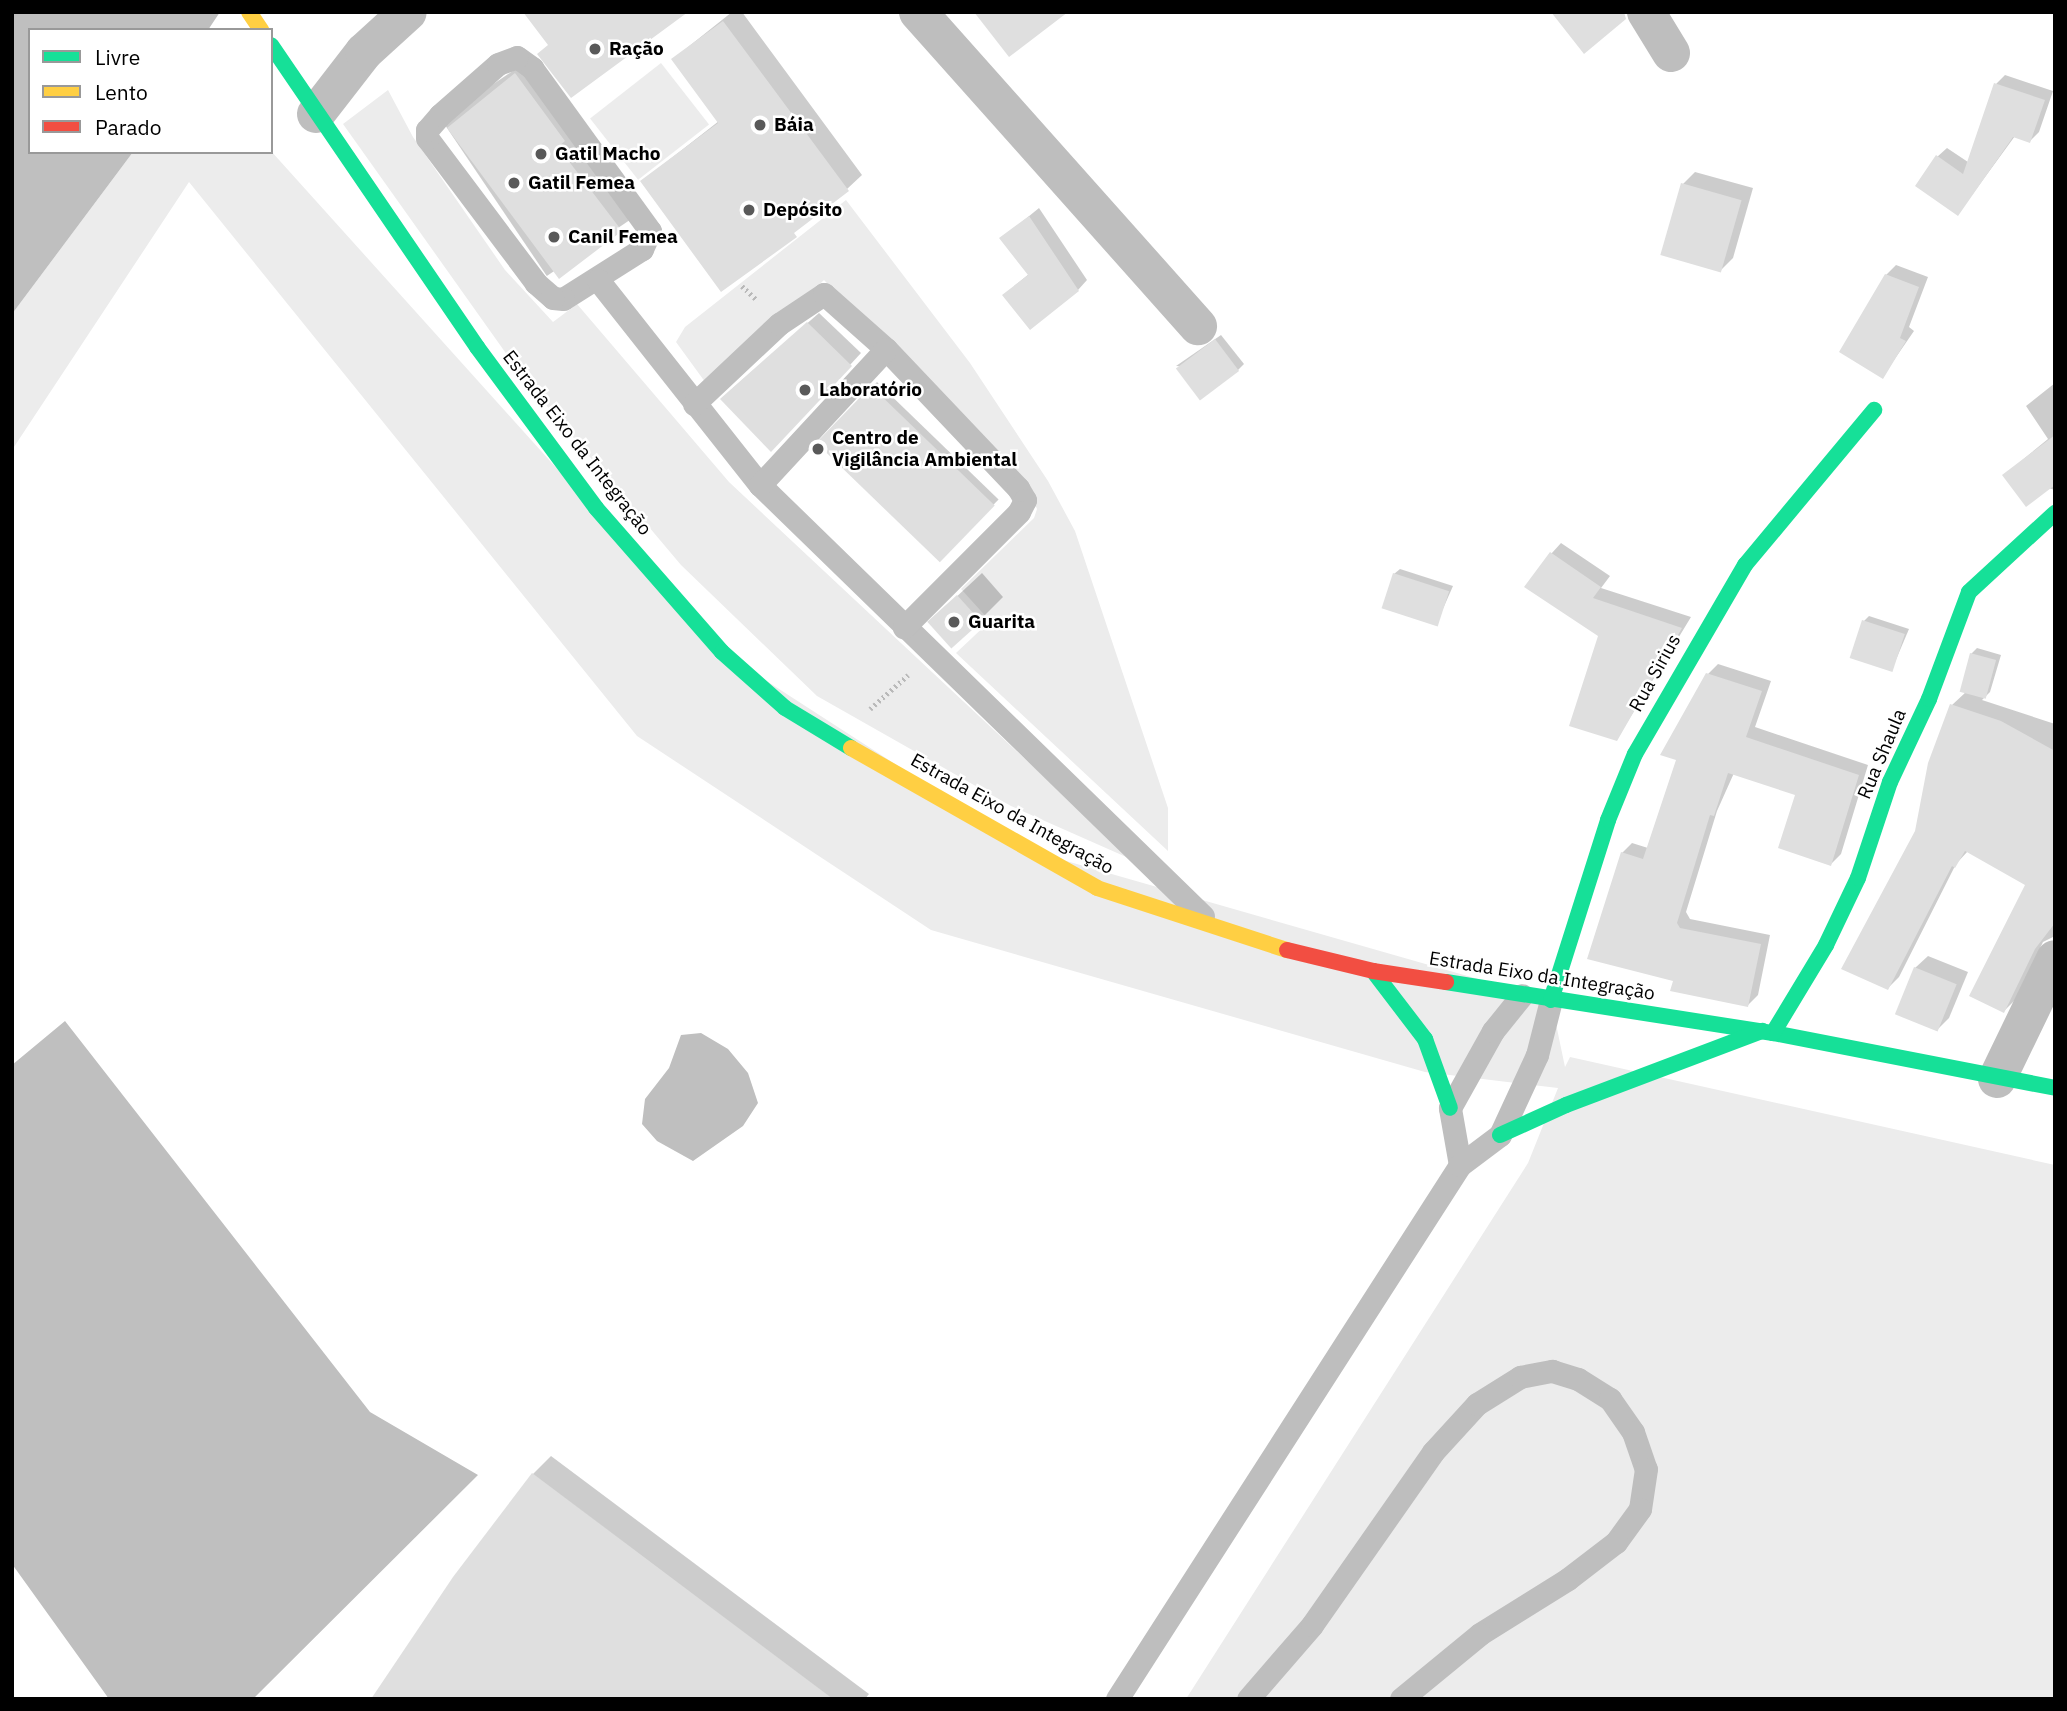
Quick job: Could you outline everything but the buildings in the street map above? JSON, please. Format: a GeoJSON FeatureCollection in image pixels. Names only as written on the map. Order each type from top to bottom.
{"type":"FeatureCollection","features":[{"type":"Feature","properties":{"kind":"main road"},"geometry":{"type":"LineString","coordinates":[[249,12],[260,28]]}},
{"type":"Feature","properties":{"kind":"main road","name":"Estrada Eixo da Integração"},"geometry":{"type":"LineString","coordinates":[[273,48],[477,347],[596,508],[722,652],[785,708],[1028,850],[1097,888],[1218,930],[1373,971],[1767,1032],[1997,1079],[2055,1088]]}},
{"type":"Feature","properties":{"kind":"main road","name":"Rua Sirius"},"geometry":{"type":"LineString","coordinates":[[1551,1000],[1608,820],[1660,708],[1745,565],[1874,410]]}},
{"type":"Feature","properties":{"kind":"main road","name":"Rua Shaula"},"geometry":{"type":"LineString","coordinates":[[1767,1032],[1826,945],[1858,878],[1890,782],[1929,699],[1969,592],[2055,513]]}},
{"type":"Feature","properties":{"kind":"main road"},"geometry":{"type":"LineString","coordinates":[[1373,971],[1425,1039],[1450,1108]]}},
{"type":"Feature","properties":{"kind":"main road"},"geometry":{"type":"LineString","coordinates":[[1500,1135],[1566,1105],[1767,1032]]}},
{"type":"Feature","properties":{"kind":"street"},"geometry":{"type":"LineString","coordinates":[[316,114],[364,52],[408,12]]}},
{"type":"Feature","properties":{"kind":"street"},"geometry":{"type":"LineString","coordinates":[[918,12],[1198,326]]}},
{"type":"Feature","properties":{"kind":"street"},"geometry":{"type":"LineString","coordinates":[[1646,12],[1671,53]]}},
{"type":"Feature","properties":{"kind":"street"},"geometry":{"type":"LineString","coordinates":[[1997,1079],[2055,959]]}},
{"type":"Feature","properties":{"kind":"lane"},"geometry":{"type":"LineString","coordinates":[[517,57],[532,68],[650,231],[642,249],[598,280],[563,299],[545,293],[428,138],[427,130],[440,115],[508,58],[517,57]]}},
{"type":"Feature","properties":{"kind":"lane"},"geometry":{"type":"LineString","coordinates":[[598,280],[760,485],[1218,930]]}},
{"type":"Feature","properties":{"kind":"lane"},"geometry":{"type":"LineString","coordinates":[[694,404],[779,324],[824,294],[886,349],[1025,500],[1019,512],[904,627]]}},
{"type":"Feature","properties":{"kind":"lane"},"geometry":{"type":"LineString","coordinates":[[760,485],[886,349]]}},
{"type":"Feature","properties":{"kind":"lane"},"geometry":{"type":"LineString","coordinates":[[1460,1165],[1450,1108],[1493,1031],[1522,995]]}},
{"type":"Feature","properties":{"kind":"lane"},"geometry":{"type":"LineString","coordinates":[[1117,1699],[1460,1165],[1500,1135],[1537,1055],[1551,1000]]}},
{"type":"Feature","properties":{"kind":"lane"},"geometry":{"type":"LineString","coordinates":[[1248,1699],[1312,1625],[1433,1452],[1477,1404],[1520,1377],[1552,1371],[1578,1379],[1610,1399],[1633,1432],[1646,1469],[1640,1509],[1616,1542],[1568,1579],[1480,1634],[1401,1699]]}},
{"type":"Feature","properties":{"kind":"path"},"geometry":{"type":"LineString","coordinates":[[866,714],[891,690]]}},
{"type":"Feature","properties":{"kind":"shaded area"},"geometry":{"type":"Polygon","coordinates":[[[12,12],[220,12],[209,28],[28,28],[28,154],[132,154],[12,314],[12,12]]]}},
{"type":"Feature","properties":{"kind":"shaded area"},"geometry":{"type":"Polygon","coordinates":[[[661,63],[709,124],[638,180],[590,118],[661,63]]]}},
{"type":"Feature","properties":{"kind":"shaded area"},"geometry":{"type":"Polygon","coordinates":[[[388,90],[413,137],[505,270],[553,322],[577,304],[729,482],[1133,860],[1011,806],[817,696],[681,565],[525,380],[343,124],[388,90]]]}},
{"type":"Feature","properties":{"kind":"shaded area"},"geometry":{"type":"Polygon","coordinates":[[[273,153],[722,652],[1028,850],[1551,1000],[1565,1067],[1570,1057],[2055,1165],[2055,1699],[1186,1699],[1528,1163],[1558,1088],[1425,1072],[931,930],[637,736],[189,182],[12,450],[12,314],[132,154],[273,153]]]}},
{"type":"Feature","properties":{"kind":"shaded area"},"geometry":{"type":"Polygon","coordinates":[[[846,200],[970,363],[1048,481],[1075,531],[1168,808],[1168,851],[956,653],[990,621],[961,589],[1034,518],[1037,509],[1032,498],[824,280],[708,386],[676,342],[685,327],[846,200]]]}},
{"type":"Feature","properties":{"kind":"shaded area"},"geometry":{"type":"Polygon","coordinates":[[[65,1021],[370,1412],[478,1475],[253,1699],[109,1699],[12,1564],[12,1065],[65,1021]]]}},
{"type":"Feature","properties":{"kind":"shaded area"},"geometry":{"type":"Polygon","coordinates":[[[701,1033],[728,1049],[748,1073],[758,1103],[743,1126],[693,1161],[657,1141],[642,1124],[645,1099],[669,1068],[681,1035],[701,1033]]]}},
{"type":"Feature","properties":{"kind":"traffic: fast"},"geometry":{"type":"LineString","coordinates":[[273,48],[477,347],[596,508],[722,652],[785,708],[851,748]]}},
{"type":"Feature","properties":{"kind":"traffic: fast"},"geometry":{"type":"LineString","coordinates":[[1551,1000],[1608,820],[1635,754],[1745,565],[1874,410]]}},
{"type":"Feature","properties":{"kind":"traffic: fast"},"geometry":{"type":"LineString","coordinates":[[1773,1033],[1826,945],[1858,878],[1890,782],[1929,699],[1969,592],[2055,513]]}},
{"type":"Feature","properties":{"kind":"traffic: fast"},"geometry":{"type":"LineString","coordinates":[[1373,971],[1425,1039],[1450,1108]]}},
{"type":"Feature","properties":{"kind":"traffic: fast"},"geometry":{"type":"LineString","coordinates":[[1446,982],[1773,1033],[2055,1088]]}},
{"type":"Feature","properties":{"kind":"traffic: fast"},"geometry":{"type":"LineString","coordinates":[[1500,1135],[1566,1105],[1762,1031]]}},
{"type":"Feature","properties":{"kind":"traffic: slow"},"geometry":{"type":"LineString","coordinates":[[249,12],[260,28]]}},
{"type":"Feature","properties":{"kind":"traffic: slow"},"geometry":{"type":"LineString","coordinates":[[851,748],[1097,888],[1287,950]]}},
{"type":"Feature","properties":{"kind":"traffic: jam"},"geometry":{"type":"LineString","coordinates":[[1287,950],[1373,971],[1446,982]]}},
{"type":"Feature","properties":{"kind":"place","name":"Ração"},"geometry":{"type":"Point","coordinates":[595,49]}},
{"type":"Feature","properties":{"kind":"place","name":"Báia"},"geometry":{"type":"Point","coordinates":[760,125]}},
{"type":"Feature","properties":{"kind":"place","name":"Gatil Macho"},"geometry":{"type":"Point","coordinates":[541,154]}},
{"type":"Feature","properties":{"kind":"place","name":"Gatil Femea"},"geometry":{"type":"Point","coordinates":[514,183]}},
{"type":"Feature","properties":{"kind":"place","name":"Depósito"},"geometry":{"type":"Point","coordinates":[749,210]}},
{"type":"Feature","properties":{"kind":"place","name":"Canil Femea"},"geometry":{"type":"Point","coordinates":[554,237]}},
{"type":"Feature","properties":{"kind":"place","name":"Laboratório"},"geometry":{"type":"Point","coordinates":[805,390]}},
{"type":"Feature","properties":{"kind":"place","name":"Centro de Vigilância Ambiental"},"geometry":{"type":"Point","coordinates":[818,449]}},
{"type":"Feature","properties":{"kind":"place","name":"Guarita"},"geometry":{"type":"Point","coordinates":[954,622]}}]}
